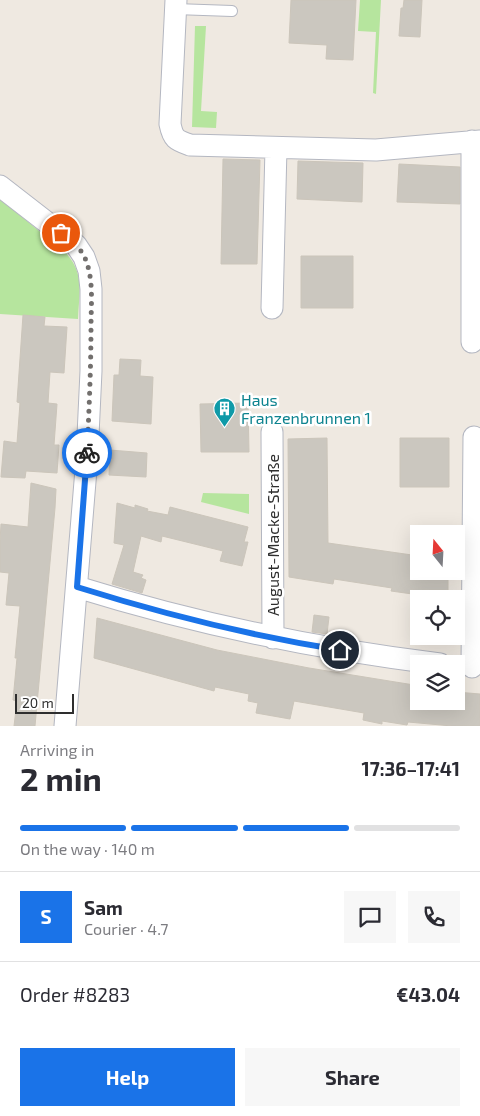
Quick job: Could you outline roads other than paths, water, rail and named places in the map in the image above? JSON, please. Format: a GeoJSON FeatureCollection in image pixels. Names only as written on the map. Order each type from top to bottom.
{"type":"FeatureCollection","features":[{"type":"Feature","properties":{"kind":"street"},"geometry":{"type":"LineString","coordinates":[[175,4],[170,124],[172,133],[177,140],[190,144],[376,150],[476,141],[472,342]]}},
{"type":"Feature","properties":{"kind":"street"},"geometry":{"type":"LineString","coordinates":[[272,308],[276,148]]}},
{"type":"Feature","properties":{"kind":"street"},"geometry":{"type":"LineString","coordinates":[[0,186],[76,245],[84,257],[89,271],[91,290],[87,457],[65,726]]}},
{"type":"Feature","properties":{"kind":"street","name":"August-Macke-Straße"},"geometry":{"type":"LineString","coordinates":[[272,432],[273,638]]}},
{"type":"Feature","properties":{"kind":"street"},"geometry":{"type":"LineString","coordinates":[[469,666],[474,437]]}},
{"type":"Feature","properties":{"kind":"street"},"geometry":{"type":"LineString","coordinates":[[77,587],[166,613],[273,638],[410,660]]}},
{"type":"Feature","properties":{"kind":"lane"},"geometry":{"type":"LineString","coordinates":[[175,4],[232,11]]}},
{"type":"Feature","properties":{"kind":"place","name":"Haus Franzenbrunnen 1"},"geometry":{"type":"Point","coordinates":[225,428]}}]}
